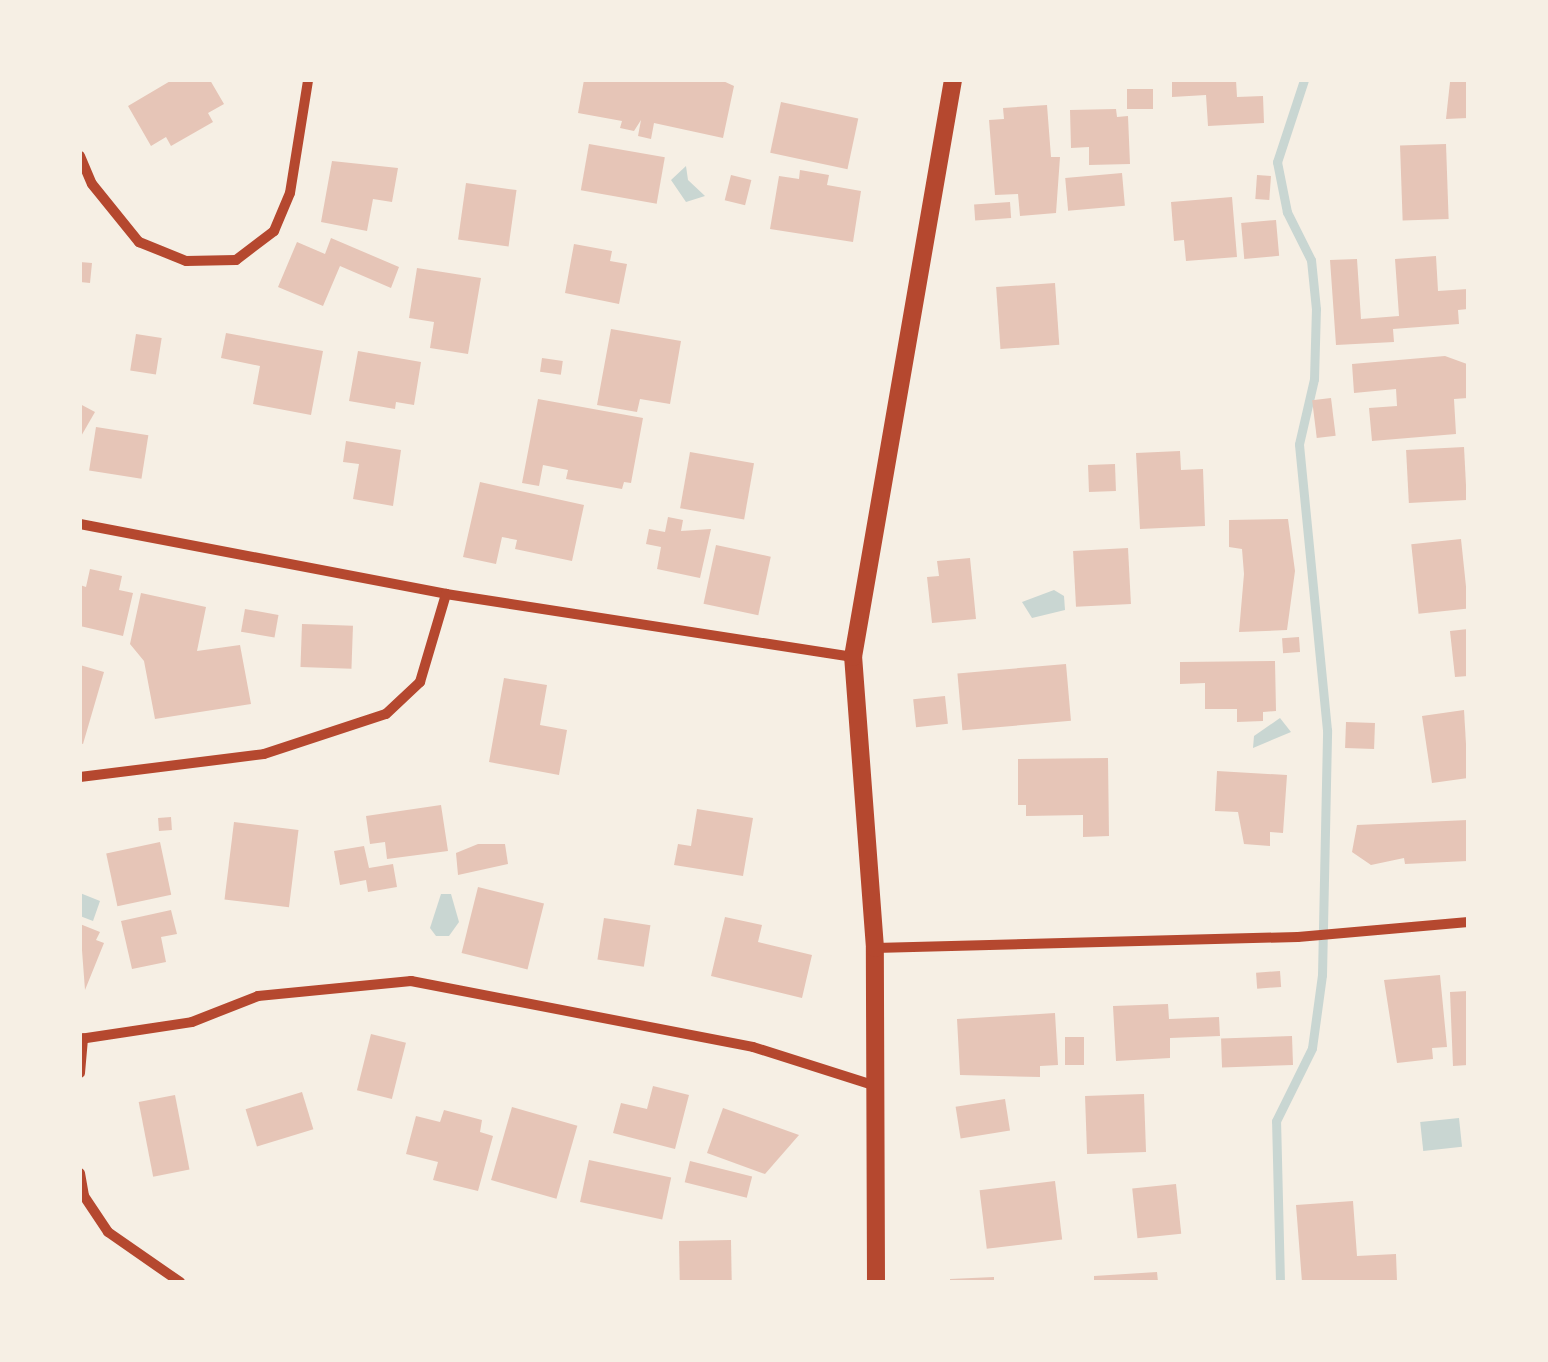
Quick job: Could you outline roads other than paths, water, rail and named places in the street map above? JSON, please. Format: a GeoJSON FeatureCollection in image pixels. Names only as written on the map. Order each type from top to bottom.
{"type":"FeatureCollection","features":[{"type":"Feature","properties":{"kind":"street"},"geometry":{"type":"LineString","coordinates":[[80,156],[92,184],[140,242],[186,261],[236,260],[274,231],[290,193],[308,80]]}},
{"type":"Feature","properties":{"kind":"street"},"geometry":{"type":"LineString","coordinates":[[876,1282],[875,948],[853,656],[952,80]]}},
{"type":"Feature","properties":{"kind":"street"},"geometry":{"type":"LineString","coordinates":[[80,524],[446,594],[853,656]]}},
{"type":"Feature","properties":{"kind":"street"},"geometry":{"type":"LineString","coordinates":[[80,778],[264,754],[386,714],[420,682],[446,594]]}},
{"type":"Feature","properties":{"kind":"street"},"geometry":{"type":"LineString","coordinates":[[875,948],[1298,937],[1468,922]]}},
{"type":"Feature","properties":{"kind":"street"},"geometry":{"type":"LineString","coordinates":[[80,1073],[81,1038],[192,1022],[258,996],[411,982],[753,1047],[878,1086]]}},
{"type":"Feature","properties":{"kind":"street"},"geometry":{"type":"LineString","coordinates":[[80,1174],[84,1196],[108,1232],[180,1282]]}},
{"type":"Feature","properties":{"kind":"waterway"},"geometry":{"type":"LineString","coordinates":[[1280,1282],[1276,1121],[1312,1048],[1322,975],[1327,730],[1299,444],[1314,379],[1316,309],[1311,260],[1287,212],[1277,162],[1304,80]]}}]}
